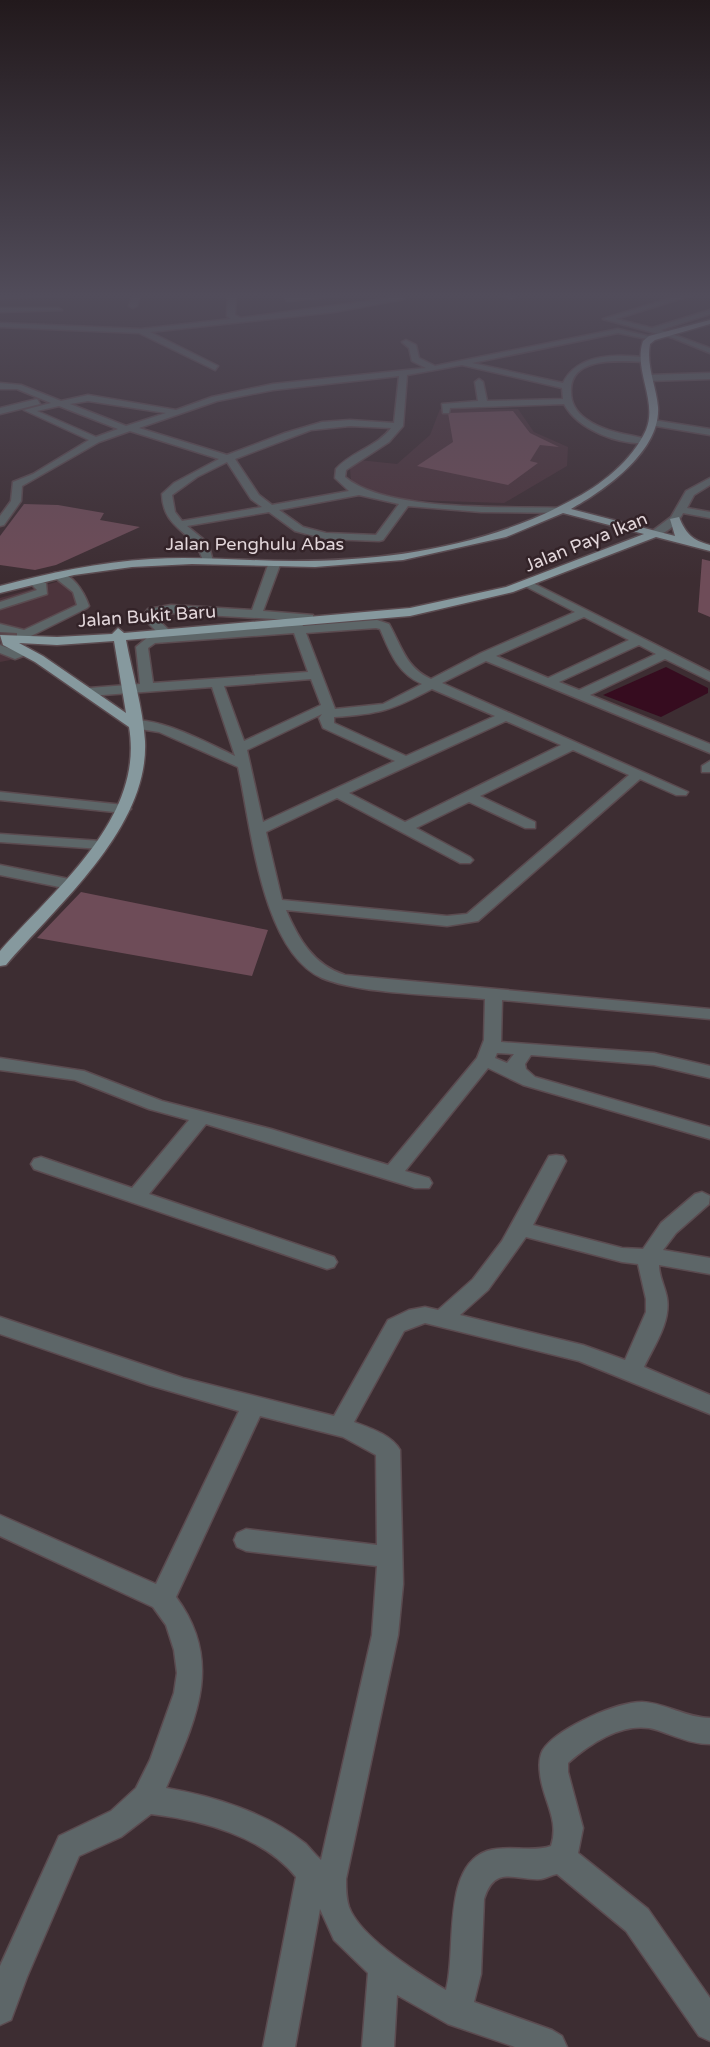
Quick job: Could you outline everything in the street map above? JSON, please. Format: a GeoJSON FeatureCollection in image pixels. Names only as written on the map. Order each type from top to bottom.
{"type":"FeatureCollection","features":[{"type":"Feature","properties":{"kind":"main road"},"geometry":{"type":"LineString","coordinates":[[651,389],[653,423]]}},
{"type":"Feature","properties":{"kind":"main road","name":"Jalan Penghulu Abas"},"geometry":{"type":"LineString","coordinates":[[0,590],[58,575],[125,564],[208,561],[274,565],[383,558],[494,536],[566,511],[618,475],[636,456],[653,423]]}},
{"type":"Feature","properties":{"kind":"main road"},"geometry":{"type":"LineString","coordinates":[[566,511],[708,549]]}},
{"type":"Feature","properties":{"kind":"main road"},"geometry":{"type":"LineString","coordinates":[[678,515],[679,534],[708,549]]}},
{"type":"Feature","properties":{"kind":"main road","name":"Jalan Paya Ikan"},"geometry":{"type":"LineString","coordinates":[[296,624],[382,616],[454,603],[529,584],[655,534]]}},
{"type":"Feature","properties":{"kind":"main road"},"geometry":{"type":"LineString","coordinates":[[620,546],[657,541],[708,549]]}},
{"type":"Feature","properties":{"kind":"main road","name":"Jalan Paya Ikan"},"geometry":{"type":"LineString","coordinates":[[296,624],[311,617],[454,603]]}},
{"type":"Feature","properties":{"kind":"main road","name":"Jalan Bukit Baru"},"geometry":{"type":"LineString","coordinates":[[0,638],[57,640],[296,624]]}},
{"type":"Feature","properties":{"kind":"main road","name":"Jalan Bukit Baru"},"geometry":{"type":"LineString","coordinates":[[0,638],[19,633],[118,634]]}},
{"type":"Feature","properties":{"kind":"main road"},"geometry":{"type":"LineString","coordinates":[[0,961],[101,845],[124,809],[138,756],[131,690],[118,634]]}},
{"type":"Feature","properties":{"kind":"main road"},"geometry":{"type":"LineString","coordinates":[[0,638],[29,652],[133,724]]}},
{"type":"Feature","properties":{"kind":"street"},"geometry":{"type":"LineString","coordinates":[[21,389],[127,429],[230,459],[239,469],[247,487],[270,509],[282,519],[312,534],[379,538]]}},
{"type":"Feature","properties":{"kind":"street"},"geometry":{"type":"LineString","coordinates":[[6,480],[17,484],[36,477],[62,458],[96,440],[127,429],[215,399],[266,389]]}},
{"type":"Feature","properties":{"kind":"street"},"geometry":{"type":"LineString","coordinates":[[355,493],[342,482],[341,469],[350,460],[384,441],[398,426],[402,389]]}},
{"type":"Feature","properties":{"kind":"street"},"geometry":{"type":"LineString","coordinates":[[480,389],[483,403]]}},
{"type":"Feature","properties":{"kind":"street"},"geometry":{"type":"LineString","coordinates":[[565,389],[570,408],[595,428],[618,437],[644,441]]}},
{"type":"Feature","properties":{"kind":"street"},"geometry":{"type":"LineString","coordinates":[[0,411],[88,398],[179,412]]}},
{"type":"Feature","properties":{"kind":"street"},"geometry":{"type":"LineString","coordinates":[[446,411],[444,407],[449,405],[567,401]]}},
{"type":"Feature","properties":{"kind":"street"},"geometry":{"type":"LineString","coordinates":[[52,402],[28,412],[96,440]]}},
{"type":"Feature","properties":{"kind":"street"},"geometry":{"type":"LineString","coordinates":[[208,561],[204,545],[178,525],[168,509],[167,494],[170,489],[194,473],[319,426],[349,423],[398,426]]}},
{"type":"Feature","properties":{"kind":"street"},"geometry":{"type":"LineString","coordinates":[[653,423],[710,432]]}},
{"type":"Feature","properties":{"kind":"street","name":"Jalan Paya Ikan"},"geometry":{"type":"LineString","coordinates":[[655,534],[678,515],[690,493],[710,481]]}},
{"type":"Feature","properties":{"kind":"street"},"geometry":{"type":"LineString","coordinates":[[0,523],[14,504],[17,484]]}},
{"type":"Feature","properties":{"kind":"street"},"geometry":{"type":"LineString","coordinates":[[178,525],[355,493],[405,503],[566,511]]}},
{"type":"Feature","properties":{"kind":"street"},"geometry":{"type":"LineString","coordinates":[[383,558],[379,538],[405,503]]}},
{"type":"Feature","properties":{"kind":"street"},"geometry":{"type":"LineString","coordinates":[[678,515],[710,514]]}},
{"type":"Feature","properties":{"kind":"street"},"geometry":{"type":"LineString","coordinates":[[256,615],[274,565]]}},
{"type":"Feature","properties":{"kind":"street"},"geometry":{"type":"LineString","coordinates":[[0,628],[19,633],[83,606],[78,591],[58,575]]}},
{"type":"Feature","properties":{"kind":"street"},"geometry":{"type":"LineString","coordinates":[[0,606],[43,592],[42,585],[34,581]]}},
{"type":"Feature","properties":{"kind":"street"},"geometry":{"type":"LineString","coordinates":[[529,584],[710,677]]}},
{"type":"Feature","properties":{"kind":"street"},"geometry":{"type":"LineString","coordinates":[[164,631],[148,617],[152,611],[171,609],[311,617]]}},
{"type":"Feature","properties":{"kind":"street"},"geometry":{"type":"LineString","coordinates":[[133,724],[162,728],[241,757],[329,710],[379,710],[485,656],[586,612]]}},
{"type":"Feature","properties":{"kind":"street"},"geometry":{"type":"LineString","coordinates":[[296,624],[329,710],[326,718],[328,725],[405,761]]}},
{"type":"Feature","properties":{"kind":"street"},"geometry":{"type":"LineString","coordinates":[[147,684],[142,647],[145,643],[296,624],[381,625],[407,672],[681,792]]}},
{"type":"Feature","properties":{"kind":"street"},"geometry":{"type":"LineString","coordinates":[[549,682],[638,641]]}},
{"type":"Feature","properties":{"kind":"street"},"geometry":{"type":"LineString","coordinates":[[0,649],[15,655]]}},
{"type":"Feature","properties":{"kind":"street"},"geometry":{"type":"LineString","coordinates":[[0,660],[29,652]]}},
{"type":"Feature","properties":{"kind":"street"},"geometry":{"type":"LineString","coordinates":[[579,695],[665,654]]}},
{"type":"Feature","properties":{"kind":"street"},"geometry":{"type":"LineString","coordinates":[[485,656],[710,749]]}},
{"type":"Feature","properties":{"kind":"street"},"geometry":{"type":"LineString","coordinates":[[147,684],[217,683],[314,670]]}},
{"type":"Feature","properties":{"kind":"street"},"geometry":{"type":"LineString","coordinates":[[89,692],[131,690],[147,684],[314,670]]}},
{"type":"Feature","properties":{"kind":"street"},"geometry":{"type":"LineString","coordinates":[[217,683],[241,757],[277,904],[286,927],[304,956],[326,974],[349,980],[710,1014]]}},
{"type":"Feature","properties":{"kind":"street"},"geometry":{"type":"LineString","coordinates":[[257,830],[505,716]]}},
{"type":"Feature","properties":{"kind":"street"},"geometry":{"type":"LineString","coordinates":[[405,828],[572,745]]}},
{"type":"Feature","properties":{"kind":"street"},"geometry":{"type":"LineString","coordinates":[[277,904],[447,921],[472,918],[638,774]]}},
{"type":"Feature","properties":{"kind":"street"},"geometry":{"type":"LineString","coordinates":[[338,793],[465,860]]}},
{"type":"Feature","properties":{"kind":"street"},"geometry":{"type":"LineString","coordinates":[[0,796],[124,809]]}},
{"type":"Feature","properties":{"kind":"street"},"geometry":{"type":"LineString","coordinates":[[468,796],[530,825]]}},
{"type":"Feature","properties":{"kind":"street"},"geometry":{"type":"LineString","coordinates":[[0,838],[101,845]]}},
{"type":"Feature","properties":{"kind":"street"},"geometry":{"type":"LineString","coordinates":[[0,870],[69,884]]}},
{"type":"Feature","properties":{"kind":"street"},"geometry":{"type":"LineString","coordinates":[[392,1173],[488,1053],[494,995]]}},
{"type":"Feature","properties":{"kind":"street"},"geometry":{"type":"LineString","coordinates":[[488,1053],[525,1051],[654,1059],[710,1072]]}},
{"type":"Feature","properties":{"kind":"street"},"geometry":{"type":"LineString","coordinates":[[525,1051],[516,1064],[517,1071],[529,1081]]}},
{"type":"Feature","properties":{"kind":"street"},"geometry":{"type":"LineString","coordinates":[[488,1053],[529,1081],[710,1133]]}},
{"type":"Feature","properties":{"kind":"street"},"geometry":{"type":"LineString","coordinates":[[0,1064],[78,1075],[200,1119],[264,1133],[422,1183]]}},
{"type":"Feature","properties":{"kind":"street"},"geometry":{"type":"LineString","coordinates":[[136,1197],[200,1119]]}},
{"type":"Feature","properties":{"kind":"street"},"geometry":{"type":"LineString","coordinates":[[443,1317],[485,1282],[522,1229],[556,1161]]}},
{"type":"Feature","properties":{"kind":"street"},"geometry":{"type":"LineString","coordinates":[[41,1164],[327,1262]]}},
{"type":"Feature","properties":{"kind":"street"},"geometry":{"type":"LineString","coordinates":[[631,1370],[653,1322],[657,1305],[648,1268],[650,1257],[664,1236],[702,1199]]}},
{"type":"Feature","properties":{"kind":"street"},"geometry":{"type":"LineString","coordinates":[[522,1229],[622,1255],[681,1259],[710,1266]]}},
{"type":"Feature","properties":{"kind":"street"},"geometry":{"type":"LineString","coordinates":[[340,1426],[369,1379],[396,1326],[409,1318],[443,1317],[583,1353],[631,1370],[710,1405]]}},
{"type":"Feature","properties":{"kind":"street"},"geometry":{"type":"LineString","coordinates":[[0,1325],[133,1372],[253,1406],[340,1426],[363,1434],[388,1450],[390,1557],[385,1635],[279,2047]]}},
{"type":"Feature","properties":{"kind":"street"},"geometry":{"type":"LineString","coordinates":[[162,1599],[253,1406]]}},
{"type":"Feature","properties":{"kind":"street"},"geometry":{"type":"LineString","coordinates":[[0,1525],[162,1599],[173,1611],[182,1636],[190,1685],[160,1770],[145,1799],[96,1835],[69,1846],[12,1974],[0,2009]]}},
{"type":"Feature","properties":{"kind":"street"},"geometry":{"type":"LineString","coordinates":[[246,1540],[390,1557]]}},
{"type":"Feature","properties":{"kind":"street"},"geometry":{"type":"LineString","coordinates":[[456,2011],[466,1974],[469,1899],[475,1880],[489,1865],[510,1861],[541,1864],[561,1858],[569,1842],[571,1821],[551,1774],[554,1757],[620,1717],[634,1713],[651,1716],[687,1730],[710,1731]]}},
{"type":"Feature","properties":{"kind":"street"},"geometry":{"type":"LineString","coordinates":[[145,1799],[186,1803],[226,1815],[289,1849],[321,1876],[338,1918],[350,1934],[384,1965],[430,1998],[456,2011],[551,2047]]}},
{"type":"Feature","properties":{"kind":"street"},"geometry":{"type":"LineString","coordinates":[[561,1858],[637,1920],[710,2025]]}},
{"type":"Feature","properties":{"kind":"street"},"geometry":{"type":"LineString","coordinates":[[378,2047],[384,1965]]}},
{"type":"Feature","properties":{"kind":"shaded area"},"geometry":{"type":"Polygon","coordinates":[[[440,409],[518,409],[534,432],[568,447],[567,466],[504,503],[409,500],[364,491],[351,481],[350,469],[359,460],[397,464],[430,435],[440,409]]]}},
{"type":"Feature","properties":{"kind":"shaded area"},"geometry":{"type":"Polygon","coordinates":[[[513,411],[530,433],[559,447],[540,445],[530,461],[538,463],[508,485],[417,466],[453,442],[448,413],[513,411]]]}},
{"type":"Feature","properties":{"kind":"shaded area"},"geometry":{"type":"Polygon","coordinates":[[[24,504],[58,505],[104,513],[100,520],[140,527],[56,565],[35,570],[0,565],[0,536],[24,504]]]}},
{"type":"Feature","properties":{"kind":"shaded area"},"geometry":{"type":"Polygon","coordinates":[[[702,559],[710,561],[710,617],[698,612],[702,559]]]}},
{"type":"Feature","properties":{"kind":"shaded area"},"geometry":{"type":"Polygon","coordinates":[[[70,578],[82,589],[86,609],[5,646],[21,658],[0,662],[0,598],[70,578]]]}},
{"type":"Feature","properties":{"kind":"shaded area"},"geometry":{"type":"Polygon","coordinates":[[[666,667],[708,688],[708,693],[661,717],[603,695],[666,667]]]}},
{"type":"Feature","properties":{"kind":"shaded area"},"geometry":{"type":"Polygon","coordinates":[[[81,892],[268,930],[252,976],[37,938],[81,892]]]}}]}
